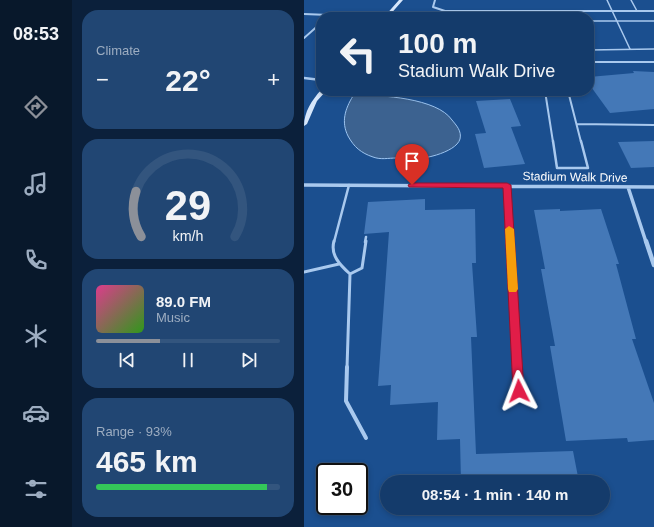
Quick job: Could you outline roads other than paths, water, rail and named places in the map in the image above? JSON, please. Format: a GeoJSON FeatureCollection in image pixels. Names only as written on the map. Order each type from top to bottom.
{"type":"FeatureCollection","features":[{"type":"Feature","properties":{"kind":"street"},"geometry":{"type":"LineString","coordinates":[[390,12],[401,0]]}},
{"type":"Feature","properties":{"kind":"street"},"geometry":{"type":"LineString","coordinates":[[435,0],[433,7],[445,11],[654,11]]}},
{"type":"Feature","properties":{"kind":"street"},"geometry":{"type":"LineString","coordinates":[[304,14],[316,14]]}},
{"type":"Feature","properties":{"kind":"street"},"geometry":{"type":"LineString","coordinates":[[304,38],[316,27]]}},
{"type":"Feature","properties":{"kind":"street"},"geometry":{"type":"LineString","coordinates":[[304,78],[316,79]]}},
{"type":"Feature","properties":{"kind":"street"},"geometry":{"type":"LineString","coordinates":[[304,124],[315,100],[319,96]]}},
{"type":"Feature","properties":{"kind":"street","name":"Stadium Walk Drive"},"geometry":{"type":"LineString","coordinates":[[304,185],[654,187]]}},
{"type":"Feature","properties":{"kind":"street"},"geometry":{"type":"LineString","coordinates":[[507,185],[519,391]]}},
{"type":"Feature","properties":{"kind":"street"},"geometry":{"type":"LineString","coordinates":[[628,187],[654,265]]}},
{"type":"Feature","properties":{"kind":"lane"},"geometry":{"type":"LineString","coordinates":[[607,0],[630,49]]}},
{"type":"Feature","properties":{"kind":"lane"},"geometry":{"type":"LineString","coordinates":[[631,0],[637,11]]}},
{"type":"Feature","properties":{"kind":"lane"},"geometry":{"type":"LineString","coordinates":[[594,21],[654,21]]}},
{"type":"Feature","properties":{"kind":"lane"},"geometry":{"type":"LineString","coordinates":[[594,50],[654,49]]}},
{"type":"Feature","properties":{"kind":"lane"},"geometry":{"type":"LineString","coordinates":[[594,62],[654,62]]}},
{"type":"Feature","properties":{"kind":"lane"},"geometry":{"type":"LineString","coordinates":[[546,96],[558,168],[588,168],[569,96]]}},
{"type":"Feature","properties":{"kind":"lane"},"geometry":{"type":"LineString","coordinates":[[577,124],[654,125]]}},
{"type":"Feature","properties":{"kind":"lane"},"geometry":{"type":"LineString","coordinates":[[349,185],[332,248],[339,264],[350,274],[346,401],[366,438]]}},
{"type":"Feature","properties":{"kind":"lane"},"geometry":{"type":"LineString","coordinates":[[350,274],[362,268],[366,237]]}},
{"type":"Feature","properties":{"kind":"lane"},"geometry":{"type":"LineString","coordinates":[[304,272],[339,264]]}},
{"type":"Feature","properties":{"kind":"water"},"geometry":{"type":"Polygon","coordinates":[[[353,96],[394,97],[422,102],[445,113],[455,124],[459,131],[460,139],[457,144],[445,152],[428,157],[419,159],[376,158],[358,149],[348,136],[344,121],[348,106],[353,96]]]}}]}
